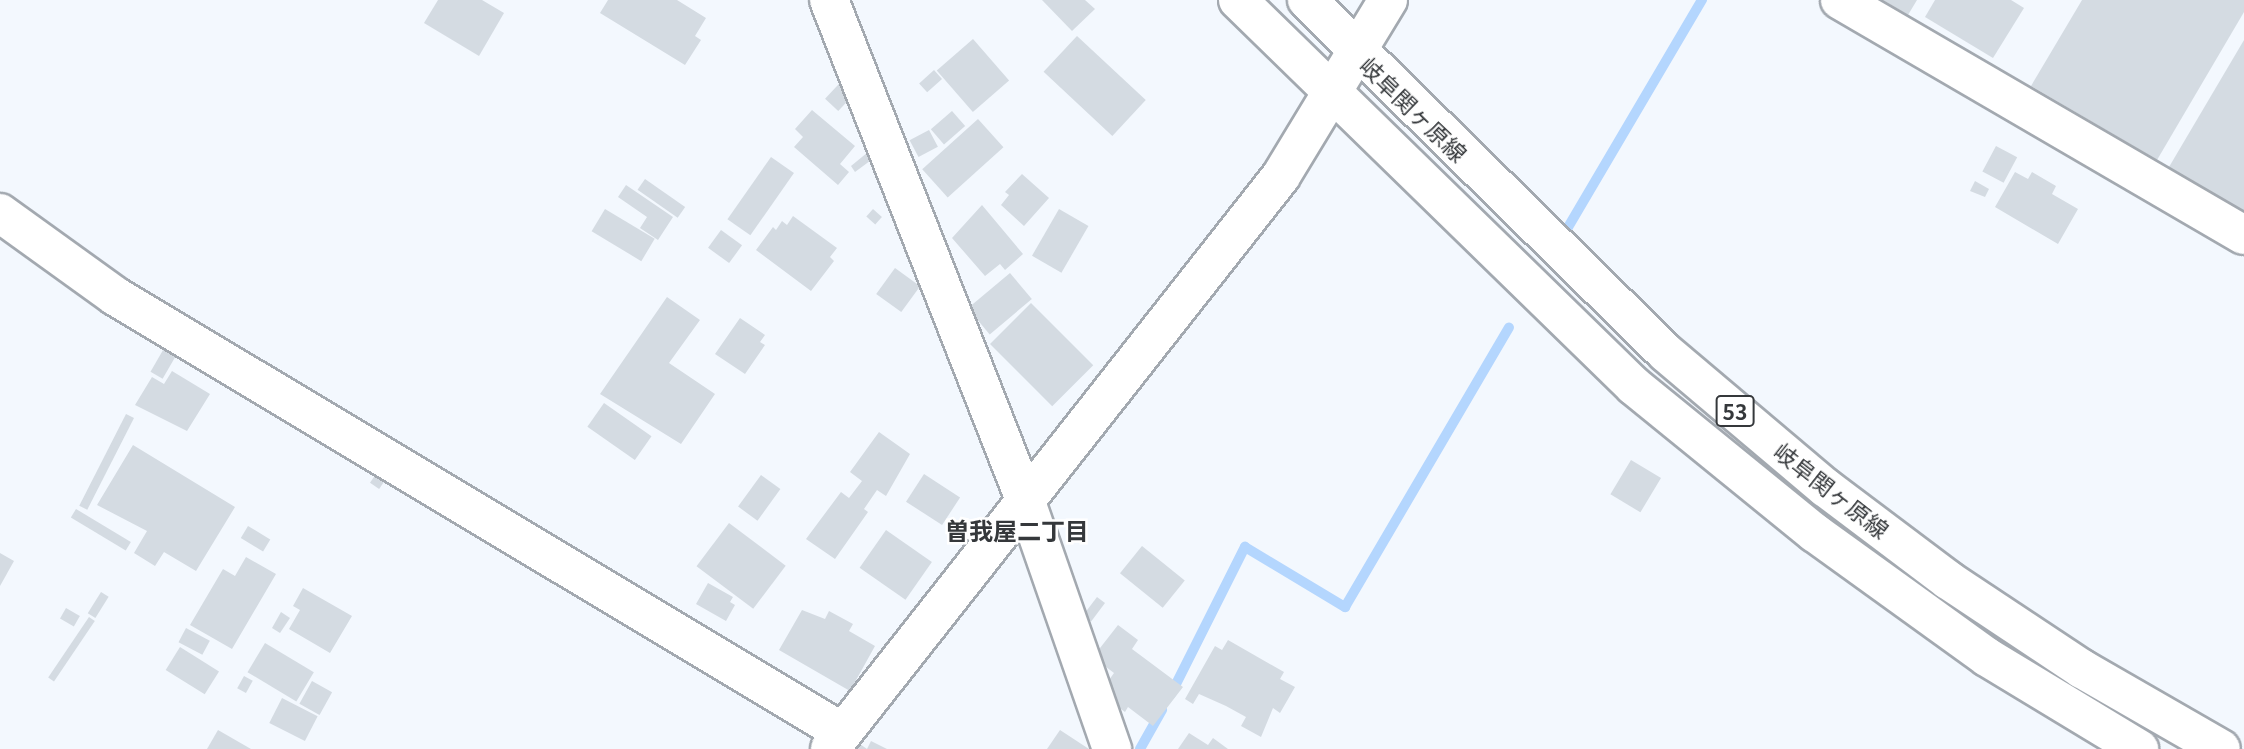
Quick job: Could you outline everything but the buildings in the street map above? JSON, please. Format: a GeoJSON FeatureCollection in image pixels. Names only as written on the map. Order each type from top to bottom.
{"type":"FeatureCollection","features":[{"type":"Feature","properties":{"kind":"street"},"geometry":{"type":"LineString","coordinates":[[829,0],[1026,502],[1112,749]]}},
{"type":"Feature","properties":{"kind":"street","name":"岐阜関ヶ原線"},"geometry":{"type":"LineString","coordinates":[[1238,0],[1333,97],[1634,386],[1815,533],[1987,657],[2139,749]]}},
{"type":"Feature","properties":{"kind":"street","name":"岐阜関ヶ原線"},"geometry":{"type":"LineString","coordinates":[[1307,0],[1357,54],[1666,353],[1826,488],[1948,580],[2071,662],[2221,749]]}},
{"type":"Feature","properties":{"kind":"street"},"geometry":{"type":"LineString","coordinates":[[0,213],[115,296],[836,741],[1281,176],[1333,97],[1388,0]]}},
{"type":"Feature","properties":{"kind":"street"},"geometry":{"type":"LineString","coordinates":[[1840,0],[2244,235]]}},
{"type":"Feature","properties":{"kind":"waterway"},"geometry":{"type":"LineString","coordinates":[[1567,229],[1702,0]]}},
{"type":"Feature","properties":{"kind":"waterway"},"geometry":{"type":"LineString","coordinates":[[1171,694],[1245,547],[1345,607],[1509,328]]}},
{"type":"Feature","properties":{"kind":"waterway"},"geometry":{"type":"LineString","coordinates":[[1140,749],[1162,710]]}},
{"type":"Feature","properties":{"kind":"district","name":"曽我屋二丁目"},"geometry":{"type":"Point","coordinates":[1017,530]}}]}
